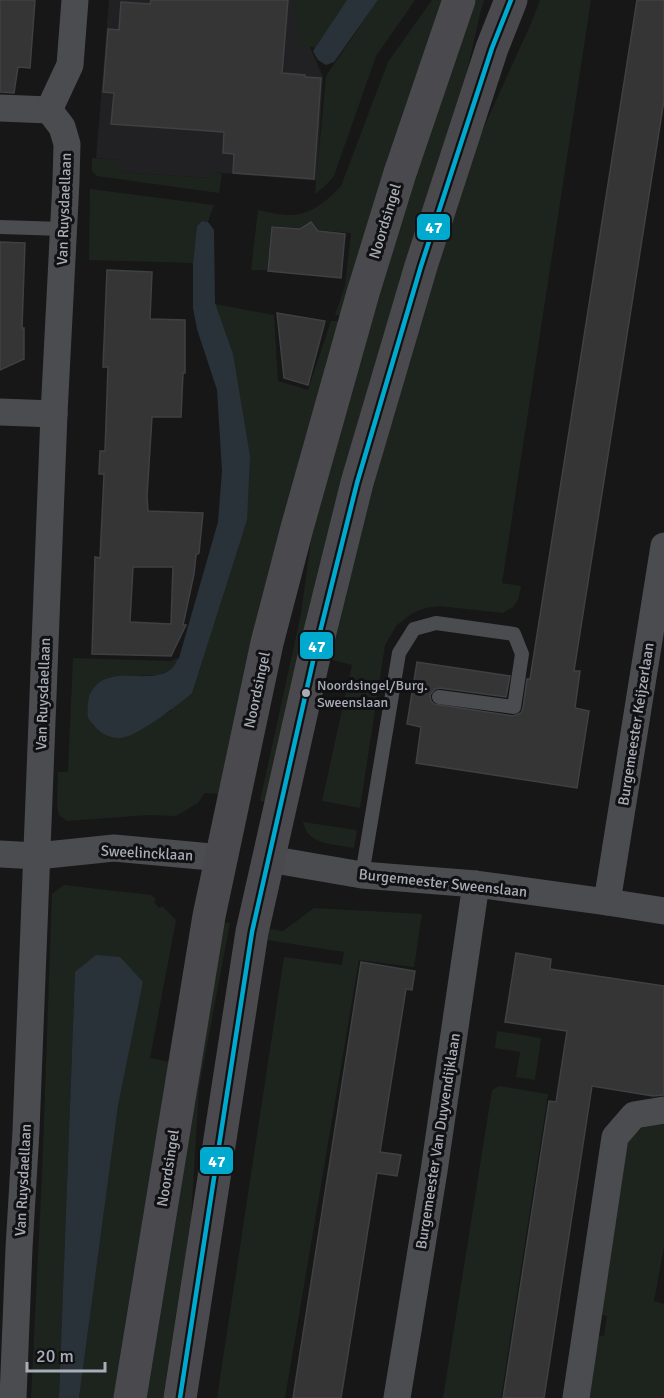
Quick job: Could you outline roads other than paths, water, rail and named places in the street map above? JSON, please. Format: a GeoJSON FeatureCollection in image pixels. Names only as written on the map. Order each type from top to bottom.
{"type":"FeatureCollection","features":[{"type":"Feature","properties":{"kind":"main road","name":"Noordsingel"},"geometry":{"type":"LineString","coordinates":[[130,1398],[209,916],[267,643],[363,293],[397,183],[459,0]]}},
{"type":"Feature","properties":{"kind":"main road"},"geometry":{"type":"LineString","coordinates":[[180,1398],[252,932],[316,648],[357,483],[421,266],[492,48],[511,0]]}},
{"type":"Feature","properties":{"kind":"main road","name":"Burgemeester Sweenslaan"},"geometry":{"type":"LineString","coordinates":[[222,858],[269,859]]}},
{"type":"Feature","properties":{"kind":"street"},"geometry":{"type":"LineString","coordinates":[[0,108],[49,110],[70,65],[75,0]]}},
{"type":"Feature","properties":{"kind":"street","name":"Van Ruysdaellaan"},"geometry":{"type":"LineString","coordinates":[[13,1398],[9,1247],[26,1131],[67,144],[62,127],[49,110]]}},
{"type":"Feature","properties":{"kind":"street"},"geometry":{"type":"LineString","coordinates":[[0,412],[54,414]]}},
{"type":"Feature","properties":{"kind":"street","name":"Burgemeester Keijzerlaan"},"geometry":{"type":"LineString","coordinates":[[608,902],[664,546]]}},
{"type":"Feature","properties":{"kind":"street","name":"Sweelincklaan"},"geometry":{"type":"LineString","coordinates":[[0,854],[37,856],[114,848],[222,858]]}},
{"type":"Feature","properties":{"kind":"street","name":"Burgemeester Sweenslaan"},"geometry":{"type":"LineString","coordinates":[[269,859],[362,875],[476,884],[664,911]]}},
{"type":"Feature","properties":{"kind":"street","name":"Burgemeester Van Duyvendijklaan"},"geometry":{"type":"LineString","coordinates":[[397,1398],[434,1173],[476,884]]}},
{"type":"Feature","properties":{"kind":"street"},"geometry":{"type":"LineString","coordinates":[[576,1398],[615,1137],[634,1115],[664,1110]]}},
{"type":"Feature","properties":{"kind":"lane"},"geometry":{"type":"LineString","coordinates":[[0,227],[63,229]]}},
{"type":"Feature","properties":{"kind":"lane"},"geometry":{"type":"LineString","coordinates":[[362,875],[399,653],[414,629],[436,623],[514,634],[522,654],[514,707],[439,696]]}},
{"type":"Feature","properties":{"kind":"place","name":"Noordsingel/Burg. Sweenslaan"},"geometry":{"type":"Point","coordinates":[306,693]}}]}
